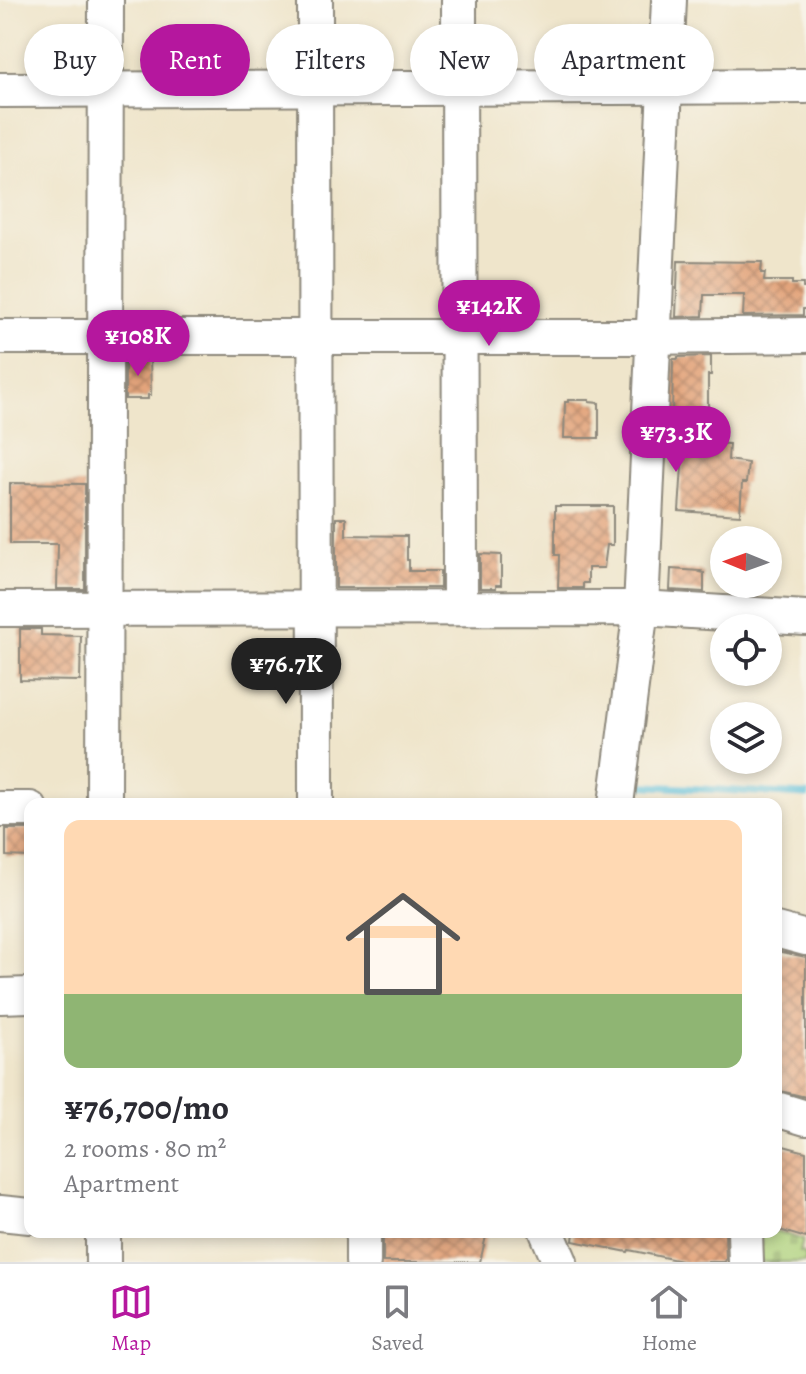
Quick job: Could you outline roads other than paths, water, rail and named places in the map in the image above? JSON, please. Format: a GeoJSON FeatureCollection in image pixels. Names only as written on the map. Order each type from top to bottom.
{"type":"FeatureCollection","features":[{"type":"Feature","properties":{"kind":"street"},"geometry":{"type":"LineString","coordinates":[[106,0],[106,24]]}},
{"type":"Feature","properties":{"kind":"street"},"geometry":{"type":"LineString","coordinates":[[315,0],[315,24]]}},
{"type":"Feature","properties":{"kind":"street"},"geometry":{"type":"LineString","coordinates":[[459,0],[459,24]]}},
{"type":"Feature","properties":{"kind":"street"},"geometry":{"type":"LineString","coordinates":[[668,24],[669,0]]}},
{"type":"Feature","properties":{"kind":"street"},"geometry":{"type":"LineString","coordinates":[[714,87],[806,86]]}},
{"type":"Feature","properties":{"kind":"street"},"geometry":{"type":"LineString","coordinates":[[124,89],[266,89]]}},
{"type":"Feature","properties":{"kind":"street"},"geometry":{"type":"LineString","coordinates":[[0,90],[24,90]]}},
{"type":"Feature","properties":{"kind":"street"},"geometry":{"type":"LineString","coordinates":[[104,798],[106,96]]}},
{"type":"Feature","properties":{"kind":"street"},"geometry":{"type":"LineString","coordinates":[[315,96],[316,798]]}},
{"type":"Feature","properties":{"kind":"street"},"geometry":{"type":"LineString","coordinates":[[459,96],[460,608]]}},
{"type":"Feature","properties":{"kind":"street"},"geometry":{"type":"LineString","coordinates":[[617,798],[641,608],[664,96]]}},
{"type":"Feature","properties":{"kind":"street"},"geometry":{"type":"LineString","coordinates":[[0,337],[806,335]]}},
{"type":"Feature","properties":{"kind":"street"},"geometry":{"type":"LineString","coordinates":[[0,609],[641,608],[806,618]]}},
{"type":"Feature","properties":{"kind":"street"},"geometry":{"type":"LineString","coordinates":[[0,809],[24,809]]}},
{"type":"Feature","properties":{"kind":"street"},"geometry":{"type":"LineString","coordinates":[[782,932],[806,938]]}},
{"type":"Feature","properties":{"kind":"street"},"geometry":{"type":"LineString","coordinates":[[0,996],[24,995]]}},
{"type":"Feature","properties":{"kind":"street"},"geometry":{"type":"LineString","coordinates":[[782,1112],[806,1118]]}},
{"type":"Feature","properties":{"kind":"street"},"geometry":{"type":"LineString","coordinates":[[0,1213],[24,1215]]}},
{"type":"Feature","properties":{"kind":"street"},"geometry":{"type":"LineString","coordinates":[[103,1238],[103,1262]]}},
{"type":"Feature","properties":{"kind":"street"},"geometry":{"type":"LineString","coordinates":[[363,1238],[363,1262]]}},
{"type":"Feature","properties":{"kind":"street"},"geometry":{"type":"LineString","coordinates":[[550,1238],[560,1262]]}},
{"type":"Feature","properties":{"kind":"street"},"geometry":{"type":"LineString","coordinates":[[745,1238],[746,1262]]}},
{"type":"Feature","properties":{"kind":"waterway"},"geometry":{"type":"LineString","coordinates":[[632,790],[633,785],[806,795]]}}]}
